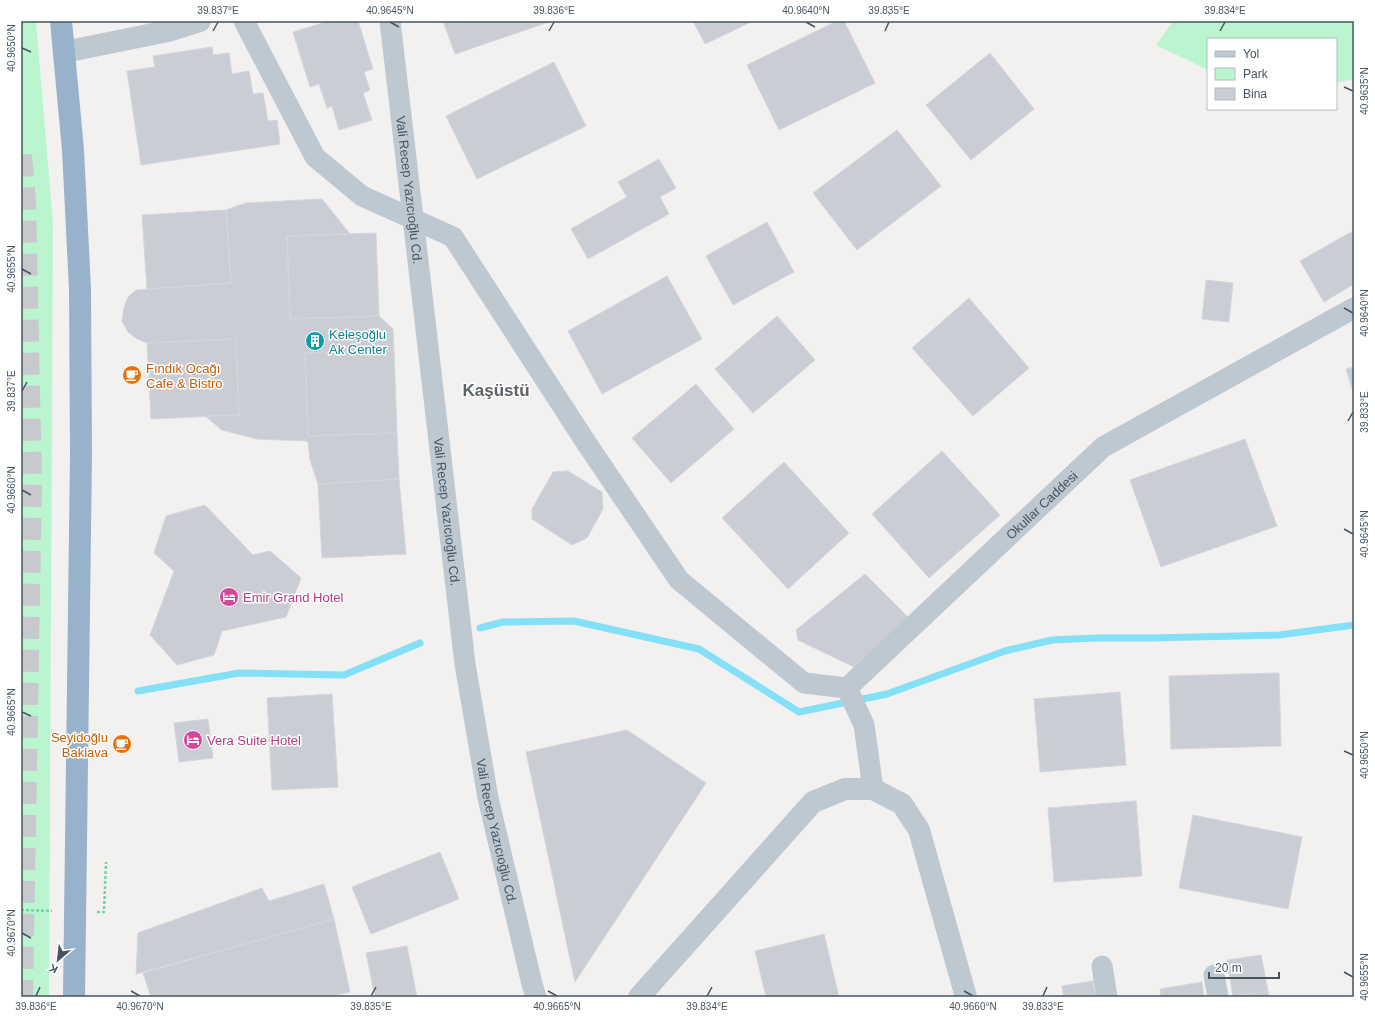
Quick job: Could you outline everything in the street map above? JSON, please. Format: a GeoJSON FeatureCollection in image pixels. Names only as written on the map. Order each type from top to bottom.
{"type":"FeatureCollection","features":[{"type":"Feature","properties":{"kind":"highway"},"geometry":{"type":"LineString","coordinates":[[61,21],[73,150],[80,289],[81,454],[74,997]]}},
{"type":"Feature","properties":{"kind":"street"},"geometry":{"type":"LineString","coordinates":[[64,52],[168,31],[200,21]]}},
{"type":"Feature","properties":{"kind":"street"},"geometry":{"type":"LineString","coordinates":[[244,21],[315,157],[362,196],[453,237],[587,444],[679,580],[804,683],[847,688],[864,725],[873,789]]}},
{"type":"Feature","properties":{"kind":"street","name":"Vali Recep Yazıcıoğlu Cd."},"geometry":{"type":"LineString","coordinates":[[390,21],[465,664],[488,798],[536,997]]}},
{"type":"Feature","properties":{"kind":"street","name":"Okullar Caddesi"},"geometry":{"type":"LineString","coordinates":[[847,688],[1103,447],[1354,308]]}},
{"type":"Feature","properties":{"kind":"street"},"geometry":{"type":"LineString","coordinates":[[639,997],[813,802],[845,789],[873,789],[902,804],[919,830],[966,997]]}},
{"type":"Feature","properties":{"kind":"street"},"geometry":{"type":"LineString","coordinates":[[1102,966],[1107,997]]}},
{"type":"Feature","properties":{"kind":"street"},"geometry":{"type":"LineString","coordinates":[[1214,975],[1218,997]]}},
{"type":"Feature","properties":{"kind":"path"},"geometry":{"type":"LineString","coordinates":[[104,912],[106,862]]}},
{"type":"Feature","properties":{"kind":"green space"},"geometry":{"type":"Polygon","coordinates":[[[21,21],[36,21],[53,224],[49,997],[21,997],[21,21]]]}},
{"type":"Feature","properties":{"kind":"green space"},"geometry":{"type":"Polygon","coordinates":[[[1173,21],[1354,21],[1354,79],[1337,83],[1337,38],[1207,38],[1207,70],[1156,45],[1173,21]]]}},
{"type":"Feature","properties":{"kind":"building"},"geometry":{"type":"Polygon","coordinates":[[[329,21],[358,21],[373,69],[364,72],[370,90],[363,93],[372,120],[339,130],[332,106],[327,108],[319,84],[310,87],[293,32],[329,21]]]}},
{"type":"Feature","properties":{"kind":"building"},"geometry":{"type":"Polygon","coordinates":[[[443,21],[552,21],[455,54],[443,21]]]}},
{"type":"Feature","properties":{"kind":"building"},"geometry":{"type":"Polygon","coordinates":[[[693,21],[753,21],[705,44],[693,21]]]}},
{"type":"Feature","properties":{"kind":"building"},"geometry":{"type":"Polygon","coordinates":[[[837,21],[844,21],[875,83],[779,130],[747,65],[837,21]]]}},
{"type":"Feature","properties":{"kind":"building"},"geometry":{"type":"Polygon","coordinates":[[[212,47],[213,55],[229,53],[232,74],[249,71],[253,94],[263,93],[268,121],[277,120],[280,144],[141,165],[127,71],[155,67],[153,56],[212,47]]]}},
{"type":"Feature","properties":{"kind":"building"},"geometry":{"type":"Polygon","coordinates":[[[990,53],[1034,109],[971,160],[926,105],[990,53]]]}},
{"type":"Feature","properties":{"kind":"building"},"geometry":{"type":"Polygon","coordinates":[[[554,62],[586,126],[477,179],[446,116],[554,62]]]}},
{"type":"Feature","properties":{"kind":"building"},"geometry":{"type":"Polygon","coordinates":[[[897,130],[941,186],[857,250],[813,193],[897,130]]]}},
{"type":"Feature","properties":{"kind":"building"},"geometry":{"type":"Polygon","coordinates":[[[659,159],[676,188],[660,197],[669,214],[588,259],[571,229],[627,197],[618,182],[659,159]]]}},
{"type":"Feature","properties":{"kind":"building","name":"Keleşoğlu Ak Center"},"geometry":{"type":"Polygon","coordinates":[[[322,199],[350,234],[287,236],[290,319],[379,316],[393,329],[394,351],[305,353],[308,436],[397,433],[399,479],[318,484],[310,460],[308,441],[257,439],[222,430],[205,416],[239,415],[236,339],[147,343],[137,339],[128,332],[122,321],[124,308],[128,297],[136,290],[231,283],[226,210],[246,203],[322,199]]]}},
{"type":"Feature","properties":{"kind":"building"},"geometry":{"type":"Polygon","coordinates":[[[226,210],[231,283],[147,289],[142,215],[226,210]]]}},
{"type":"Feature","properties":{"kind":"building"},"geometry":{"type":"Polygon","coordinates":[[[767,222],[794,272],[733,305],[706,256],[767,222]]]}},
{"type":"Feature","properties":{"kind":"building"},"geometry":{"type":"Polygon","coordinates":[[[1351,232],[1354,237],[1354,284],[1324,302],[1300,261],[1351,232]]]}},
{"type":"Feature","properties":{"kind":"building"},"geometry":{"type":"Polygon","coordinates":[[[376,233],[379,316],[290,319],[287,236],[376,233]]]}},
{"type":"Feature","properties":{"kind":"building"},"geometry":{"type":"Polygon","coordinates":[[[667,276],[702,339],[602,394],[568,331],[667,276]]]}},
{"type":"Feature","properties":{"kind":"building"},"geometry":{"type":"Polygon","coordinates":[[[1206,280],[1233,283],[1229,322],[1202,319],[1206,280]]]}},
{"type":"Feature","properties":{"kind":"building"},"geometry":{"type":"Polygon","coordinates":[[[969,298],[1029,368],[973,416],[912,348],[969,298]]]}},
{"type":"Feature","properties":{"kind":"building"},"geometry":{"type":"Polygon","coordinates":[[[777,316],[815,360],[753,413],[715,369],[777,316]]]}},
{"type":"Feature","properties":{"kind":"building"},"geometry":{"type":"Polygon","coordinates":[[[236,339],[239,415],[151,419],[147,343],[236,339]]]}},
{"type":"Feature","properties":{"kind":"building"},"geometry":{"type":"Polygon","coordinates":[[[394,351],[397,433],[308,436],[305,353],[394,351]]]}},
{"type":"Feature","properties":{"kind":"building"},"geometry":{"type":"Polygon","coordinates":[[[1354,367],[1354,395],[1346,369],[1354,367]]]}},
{"type":"Feature","properties":{"kind":"building"},"geometry":{"type":"Polygon","coordinates":[[[696,384],[734,429],[671,483],[632,438],[696,384]]]}},
{"type":"Feature","properties":{"kind":"building"},"geometry":{"type":"Polygon","coordinates":[[[1245,439],[1277,526],[1161,567],[1130,480],[1245,439]]]}},
{"type":"Feature","properties":{"kind":"building"},"geometry":{"type":"Polygon","coordinates":[[[942,451],[1000,515],[929,578],[872,514],[942,451]]]}},
{"type":"Feature","properties":{"kind":"building"},"geometry":{"type":"Polygon","coordinates":[[[784,462],[849,533],[788,589],[722,518],[784,462]]]}},
{"type":"Feature","properties":{"kind":"building"},"geometry":{"type":"Polygon","coordinates":[[[568,471],[602,492],[603,509],[587,538],[572,545],[532,519],[532,509],[553,472],[568,471]]]}},
{"type":"Feature","properties":{"kind":"building"},"geometry":{"type":"Polygon","coordinates":[[[399,479],[406,554],[322,558],[318,484],[399,479]]]}},
{"type":"Feature","properties":{"kind":"building","name":"Emir Grand Hotel"},"geometry":{"type":"Polygon","coordinates":[[[205,505],[253,555],[270,551],[301,578],[286,617],[222,631],[214,655],[177,665],[150,635],[174,571],[154,553],[166,516],[205,505]]]}},
{"type":"Feature","properties":{"kind":"building"},"geometry":{"type":"Polygon","coordinates":[[[865,574],[908,617],[854,667],[798,640],[796,630],[865,574]]]}},
{"type":"Feature","properties":{"kind":"building"},"geometry":{"type":"Polygon","coordinates":[[[1279,673],[1281,746],[1171,749],[1169,676],[1279,673]]]}},
{"type":"Feature","properties":{"kind":"building"},"geometry":{"type":"Polygon","coordinates":[[[1120,692],[1126,765],[1040,772],[1034,699],[1120,692]]]}},
{"type":"Feature","properties":{"kind":"building"},"geometry":{"type":"Polygon","coordinates":[[[332,694],[338,787],[272,790],[267,698],[332,694]]]}},
{"type":"Feature","properties":{"kind":"building","name":"Vera Suite Hotel"},"geometry":{"type":"Polygon","coordinates":[[[208,719],[213,758],[179,762],[174,723],[208,719]]]}},
{"type":"Feature","properties":{"kind":"building"},"geometry":{"type":"Polygon","coordinates":[[[627,730],[706,783],[575,982],[526,752],[627,730]]]}},
{"type":"Feature","properties":{"kind":"building"},"geometry":{"type":"Polygon","coordinates":[[[1136,801],[1142,876],[1054,882],[1048,808],[1136,801]]]}},
{"type":"Feature","properties":{"kind":"building"},"geometry":{"type":"Polygon","coordinates":[[[1193,815],[1302,837],[1288,909],[1179,888],[1193,815]]]}},
{"type":"Feature","properties":{"kind":"building"},"geometry":{"type":"Polygon","coordinates":[[[440,852],[459,899],[371,934],[352,887],[440,852]]]}},
{"type":"Feature","properties":{"kind":"building"},"geometry":{"type":"Polygon","coordinates":[[[324,884],[334,919],[136,974],[138,933],[262,888],[269,901],[324,884]]]}},
{"type":"Feature","properties":{"kind":"building"},"geometry":{"type":"Polygon","coordinates":[[[334,919],[350,992],[327,997],[151,997],[143,973],[334,919]]]}},
{"type":"Feature","properties":{"kind":"building"},"geometry":{"type":"Polygon","coordinates":[[[824,934],[839,997],[766,997],[755,951],[824,934]]]}},
{"type":"Feature","properties":{"kind":"building"},"geometry":{"type":"Polygon","coordinates":[[[407,946],[417,997],[375,997],[366,953],[407,946]]]}},
{"type":"Feature","properties":{"kind":"building"},"geometry":{"type":"Polygon","coordinates":[[[1261,955],[1268,991],[1233,996],[1227,960],[1261,955]]]}},
{"type":"Feature","properties":{"kind":"building"},"geometry":{"type":"Polygon","coordinates":[[[1093,981],[1096,997],[1064,997],[1062,986],[1093,981]]]}},
{"type":"Feature","properties":{"kind":"building"},"geometry":{"type":"Polygon","coordinates":[[[1202,982],[1204,997],[1161,997],[1160,989],[1202,982]]]}},
{"type":"Feature","properties":{"kind":"building"},"geometry":{"type":"Polygon","coordinates":[[[1268,991],[1269,997],[1233,997],[1233,996],[1268,991]]]}},
{"type":"Feature","properties":{"kind":"waterway"},"geometry":{"type":"LineString","coordinates":[[480,628],[503,622],[574,621],[699,649],[799,712],[887,694],[1005,651],[1052,640],[1279,635],[1354,625]]}},
{"type":"Feature","properties":{"kind":"waterway"},"geometry":{"type":"LineString","coordinates":[[138,691],[239,673],[344,675],[420,643]]}},
{"type":"Feature","properties":{"kind":"tunnel"},"geometry":{"type":"LineString","coordinates":[[21,155],[25,201],[31,483],[22,997]]}},
{"type":"Feature","properties":{"kind":"place","name":"Keleşoğlu Ak Center"},"geometry":{"type":"Point","coordinates":[315,341]}},
{"type":"Feature","properties":{"kind":"place","name":"Fındık Ocağı Cafe & Bistro"},"geometry":{"type":"Point","coordinates":[132,375]}},
{"type":"Feature","properties":{"kind":"place","name":"Emir Grand Hotel"},"geometry":{"type":"Point","coordinates":[229,597]}},
{"type":"Feature","properties":{"kind":"place","name":"Vera Suite Hotel"},"geometry":{"type":"Point","coordinates":[193,740]}},
{"type":"Feature","properties":{"kind":"place","name":"Seyidoğlu Baklava"},"geometry":{"type":"Point","coordinates":[122,744]}},
{"type":"Feature","properties":{"kind":"district","name":"Kaşüstü"},"geometry":{"type":"Point","coordinates":[496,390]}}]}
